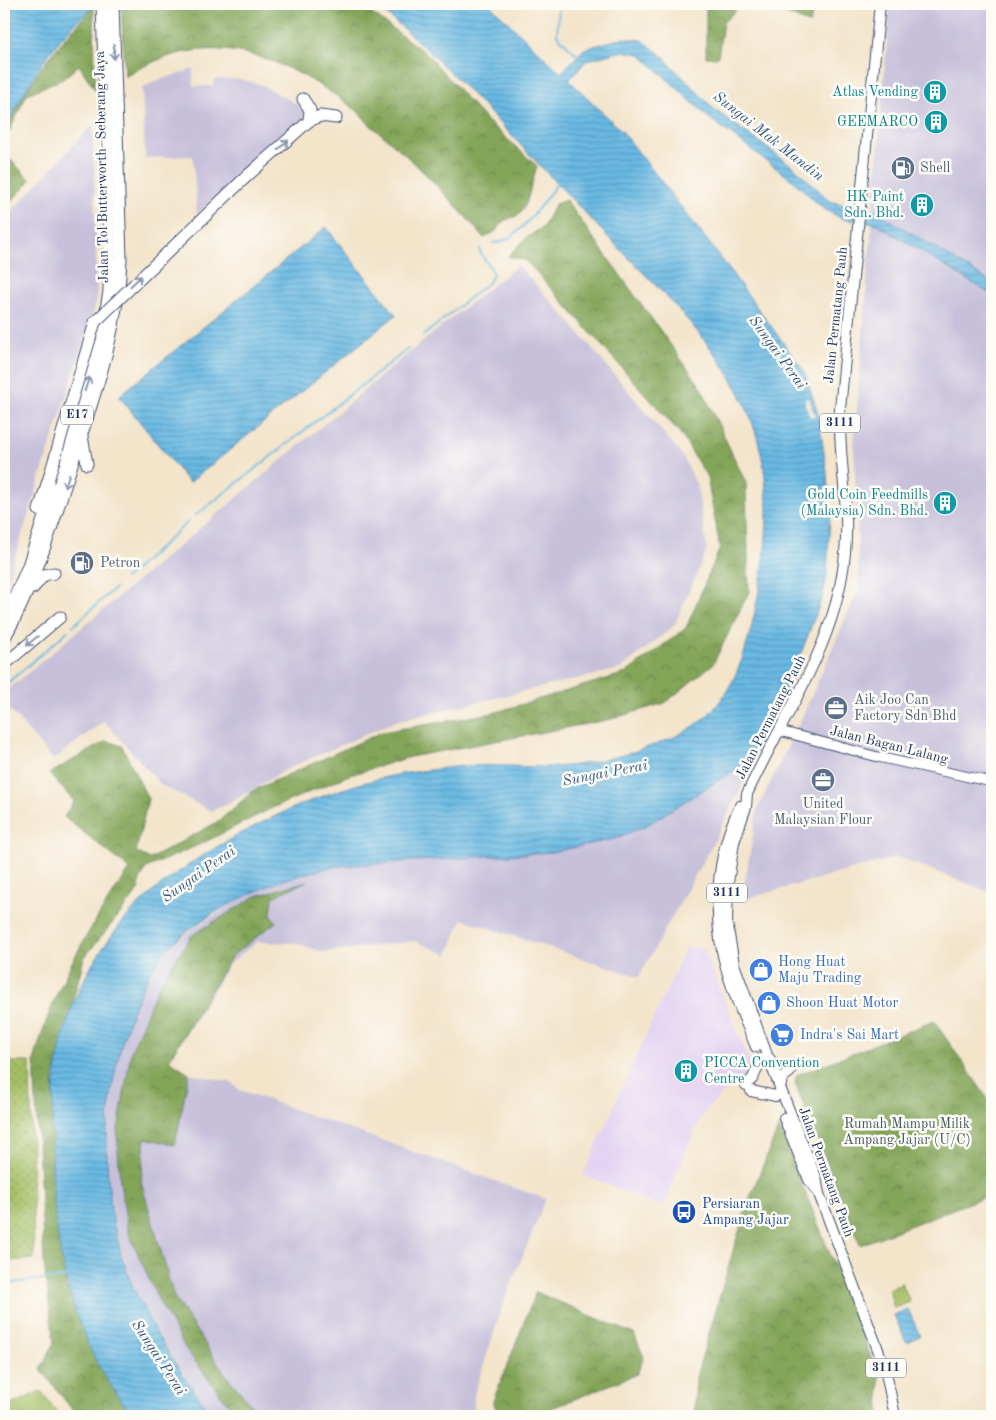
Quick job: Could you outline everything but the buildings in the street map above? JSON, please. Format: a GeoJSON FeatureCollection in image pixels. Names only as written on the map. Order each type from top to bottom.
{"type":"FeatureCollection","features":[{"type":"Feature","properties":{"kind":"highway","name":"Jalan Tol Butterworth–Seberang Jaya"},"geometry":{"type":"LineString","coordinates":[[4,621],[20,598],[101,341],[109,291],[109,228],[102,4]]}},
{"type":"Feature","properties":{"kind":"highway","name":"Jalan Tol Butterworth–Seberang Jaya"},"geometry":{"type":"LineString","coordinates":[[4,639],[52,525],[82,434],[116,320],[120,291],[121,224],[113,4]]}},
{"type":"Feature","properties":{"kind":"highway"},"geometry":{"type":"LineString","coordinates":[[303,99],[310,110],[309,121]]}},
{"type":"Feature","properties":{"kind":"highway"},"geometry":{"type":"LineString","coordinates":[[20,598],[48,481],[95,322],[246,177],[309,121],[320,116],[336,118]]}},
{"type":"Feature","properties":{"kind":"highway"},"geometry":{"type":"LineString","coordinates":[[82,434],[87,464]]}},
{"type":"Feature","properties":{"kind":"highway"},"geometry":{"type":"LineString","coordinates":[[20,598],[44,575],[54,573]]}},
{"type":"Feature","properties":{"kind":"highway"},"geometry":{"type":"LineString","coordinates":[[4,665],[60,617]]}},
{"type":"Feature","properties":{"kind":"main road","name":"Jalan Permatang Pauh"},"geometry":{"type":"LineString","coordinates":[[880,4],[840,426],[846,525],[843,572],[832,621],[824,643],[733,821],[723,852],[719,919],[721,946],[726,969],[816,1177],[819,1194],[885,1368],[895,1416]]}},
{"type":"Feature","properties":{"kind":"main road","name":"Jalan Bagan Lalang"},"geometry":{"type":"LineString","coordinates":[[780,731],[895,761],[992,782]]}},
{"type":"Feature","properties":{"kind":"main road"},"geometry":{"type":"LineString","coordinates":[[764,1057],[775,1066],[789,1069],[782,1078],[778,1092],[749,1088],[764,1057]]}},
{"type":"Feature","properties":{"kind":"shaded area"},"geometry":{"type":"Polygon","coordinates":[[[890,4],[992,4],[992,893],[897,857],[742,900],[757,810],[802,717],[859,588],[854,443],[890,4]]]}},
{"type":"Feature","properties":{"kind":"shaded area"},"geometry":{"type":"Polygon","coordinates":[[[193,69],[193,86],[213,86],[214,79],[240,79],[262,85],[305,109],[305,119],[197,214],[193,156],[145,158],[142,88],[156,81],[193,69]]]}},
{"type":"Feature","properties":{"kind":"shaded area"},"geometry":{"type":"Polygon","coordinates":[[[93,124],[97,300],[4,591],[4,220],[93,124]]]}},
{"type":"Feature","properties":{"kind":"shaded area"},"geometry":{"type":"Polygon","coordinates":[[[518,265],[570,322],[682,455],[697,485],[707,550],[674,626],[620,669],[396,721],[289,768],[230,803],[211,811],[161,785],[104,721],[53,760],[4,703],[4,693],[422,342],[518,265]]]}},
{"type":"Feature","properties":{"kind":"shaded area"},"geometry":{"type":"Polygon","coordinates":[[[759,751],[720,830],[639,977],[462,919],[448,955],[415,941],[324,952],[295,943],[257,942],[230,963],[169,1061],[189,1073],[230,1082],[240,1090],[546,1199],[503,1304],[474,1395],[474,1416],[213,1416],[169,1351],[142,1305],[129,1274],[118,1237],[107,1177],[110,1093],[121,1044],[137,999],[155,966],[167,950],[187,933],[235,902],[257,891],[315,870],[338,866],[553,852],[614,839],[632,832],[669,812],[746,763],[759,751]]]}},
{"type":"Feature","properties":{"kind":"shaded area"},"geometry":{"type":"Polygon","coordinates":[[[686,947],[703,948],[750,1062],[744,1078],[729,1087],[709,1107],[699,1121],[663,1207],[583,1175],[686,947]]]}},
{"type":"Feature","properties":{"kind":"green space"},"geometry":{"type":"Polygon","coordinates":[[[121,4],[359,4],[427,54],[484,118],[537,166],[526,204],[519,215],[503,221],[496,231],[484,238],[432,180],[404,153],[371,126],[355,109],[325,88],[270,61],[242,53],[214,50],[185,52],[155,61],[125,77],[121,4]]]}},
{"type":"Feature","properties":{"kind":"green space"},"geometry":{"type":"Polygon","coordinates":[[[706,4],[742,4],[723,23],[718,57],[706,57],[706,4]]]}},
{"type":"Feature","properties":{"kind":"green space"},"geometry":{"type":"Polygon","coordinates":[[[763,4],[814,4],[810,24],[763,4]]]}},
{"type":"Feature","properties":{"kind":"green space"},"geometry":{"type":"Polygon","coordinates":[[[94,7],[95,90],[79,65],[63,79],[27,94],[4,143],[4,133],[33,81],[54,51],[94,7]]]}},
{"type":"Feature","properties":{"kind":"green space"},"geometry":{"type":"Polygon","coordinates":[[[4,153],[31,180],[4,209],[4,153]]]}},
{"type":"Feature","properties":{"kind":"green space"},"geometry":{"type":"Polygon","coordinates":[[[566,200],[701,387],[746,483],[749,592],[713,664],[665,703],[608,720],[410,757],[347,776],[270,809],[203,843],[146,868],[138,885],[140,889],[84,958],[54,1075],[52,1164],[66,1287],[134,1416],[77,1416],[41,1369],[54,1343],[44,1263],[34,1061],[51,1009],[73,960],[100,914],[130,869],[64,817],[74,801],[49,774],[106,741],[122,746],[148,799],[136,852],[150,859],[219,821],[254,790],[382,732],[493,713],[626,673],[686,628],[720,548],[707,477],[680,433],[530,265],[524,260],[508,256],[526,238],[543,227],[555,204],[566,200]]]}},
{"type":"Feature","properties":{"kind":"green space"},"geometry":{"type":"Polygon","coordinates":[[[307,881],[273,897],[271,915],[276,922],[232,956],[169,1060],[189,1073],[175,1145],[145,1138],[141,1181],[174,1297],[225,1374],[260,1416],[237,1416],[185,1348],[159,1301],[128,1232],[120,1181],[117,1135],[131,1052],[158,986],[191,936],[256,896],[307,881]]]}},
{"type":"Feature","properties":{"kind":"green space","name":"Rumah Mampu Milik Ampang Jajar (U/C)"},"geometry":{"type":"Polygon","coordinates":[[[934,1021],[988,1099],[992,1117],[992,1194],[860,1245],[795,1083],[797,1075],[934,1021]]]}},
{"type":"Feature","properties":{"kind":"green space"},"geometry":{"type":"Polygon","coordinates":[[[6,1062],[30,1062],[34,1259],[7,1261],[3,1162],[6,1062]]]}},
{"type":"Feature","properties":{"kind":"green space"},"geometry":{"type":"Polygon","coordinates":[[[779,1126],[879,1377],[880,1416],[694,1416],[696,1377],[746,1207],[779,1126]]]}},
{"type":"Feature","properties":{"kind":"green space"},"geometry":{"type":"Polygon","coordinates":[[[902,1283],[910,1302],[894,1308],[889,1289],[902,1283]]]}},
{"type":"Feature","properties":{"kind":"green space"},"geometry":{"type":"Polygon","coordinates":[[[536,1292],[634,1334],[644,1357],[637,1374],[532,1416],[499,1416],[493,1401],[536,1292]]]}},
{"type":"Feature","properties":{"kind":"green space"},"geometry":{"type":"Polygon","coordinates":[[[41,1391],[60,1416],[4,1416],[4,1408],[41,1391]]]}},
{"type":"Feature","properties":{"kind":"water"},"geometry":{"type":"Polygon","coordinates":[[[4,4],[98,4],[68,31],[43,62],[22,97],[4,133],[4,4]]]}},
{"type":"Feature","properties":{"kind":"water","name":"Sungai Perai"},"geometry":{"type":"Polygon","coordinates":[[[373,4],[489,4],[561,73],[584,49],[622,38],[642,40],[660,54],[715,110],[795,168],[830,201],[872,209],[992,283],[992,295],[875,223],[843,219],[824,209],[792,180],[709,118],[640,54],[623,51],[587,60],[569,80],[622,131],[717,253],[804,371],[818,414],[827,473],[830,517],[827,575],[823,595],[788,688],[754,758],[647,825],[614,839],[553,852],[338,866],[293,877],[225,907],[184,934],[161,956],[142,989],[121,1047],[109,1111],[108,1177],[118,1242],[136,1293],[166,1348],[213,1416],[134,1416],[111,1386],[93,1354],[78,1320],[60,1248],[52,1174],[52,1116],[63,1036],[76,997],[85,978],[112,935],[147,897],[195,860],[254,826],[346,788],[394,775],[455,767],[547,767],[581,764],[623,755],[681,734],[707,716],[728,690],[747,644],[760,587],[767,515],[764,467],[751,419],[738,390],[721,362],[678,309],[450,72],[413,36],[373,4]]]}},
{"type":"Feature","properties":{"kind":"water"},"geometry":{"type":"Polygon","coordinates":[[[326,227],[396,315],[189,483],[119,396],[326,227]]]}},
{"type":"Feature","properties":{"kind":"water"},"geometry":{"type":"Polygon","coordinates":[[[908,1309],[920,1336],[906,1342],[894,1315],[908,1309]]]}},
{"type":"Feature","properties":{"kind":"pier"},"geometry":{"type":"Polygon","coordinates":[[[806,398],[808,398],[811,404],[814,403],[811,406],[814,413],[818,414],[810,417],[805,404],[806,398]]]}},
{"type":"Feature","properties":{"kind":"waterway"},"geometry":{"type":"LineString","coordinates":[[559,4],[557,35],[579,57]]}},
{"type":"Feature","properties":{"kind":"waterway"},"geometry":{"type":"LineString","coordinates":[[493,243],[503,241],[521,229],[557,184]]}},
{"type":"Feature","properties":{"kind":"waterway"},"geometry":{"type":"LineString","coordinates":[[423,336],[489,282],[493,275],[492,271],[480,249]]}},
{"type":"Feature","properties":{"kind":"waterway"},"geometry":{"type":"LineString","coordinates":[[195,516],[408,349]]}},
{"type":"Feature","properties":{"kind":"waterway"},"geometry":{"type":"LineString","coordinates":[[125,579],[188,522]]}},
{"type":"Feature","properties":{"kind":"waterway"},"geometry":{"type":"LineString","coordinates":[[73,626],[115,588]]}},
{"type":"Feature","properties":{"kind":"waterway"},"geometry":{"type":"LineString","coordinates":[[4,686],[68,631]]}},
{"type":"Feature","properties":{"kind":"waterway"},"geometry":{"type":"LineString","coordinates":[[11,1283],[66,1277]]}},
{"type":"Feature","properties":{"kind":"place","name":"Atlas Vending"},"geometry":{"type":"Point","coordinates":[935,92]}},
{"type":"Feature","properties":{"kind":"place","name":"GEEMARCO"},"geometry":{"type":"Point","coordinates":[936,122]}},
{"type":"Feature","properties":{"kind":"place","name":"Shell"},"geometry":{"type":"Point","coordinates":[903,168]}},
{"type":"Feature","properties":{"kind":"place","name":"HK Paint Sdn. Bhd."},"geometry":{"type":"Point","coordinates":[922,205]}},
{"type":"Feature","properties":{"kind":"place","name":"Gold Coin Feedmills (Malaysia) Sdn. Bhd."},"geometry":{"type":"Point","coordinates":[945,503]}},
{"type":"Feature","properties":{"kind":"place","name":"Petron"},"geometry":{"type":"Point","coordinates":[82,563]}},
{"type":"Feature","properties":{"kind":"place","name":"Aik Joo Can Factory Sdn Bhd"},"geometry":{"type":"Point","coordinates":[836,708]}},
{"type":"Feature","properties":{"kind":"place","name":"United Malaysian Flour"},"geometry":{"type":"Point","coordinates":[823,780]}},
{"type":"Feature","properties":{"kind":"place","name":"Hong Huat Maju Trading"},"geometry":{"type":"Point","coordinates":[761,970]}},
{"type":"Feature","properties":{"kind":"place","name":"Shoon Huat Motor"},"geometry":{"type":"Point","coordinates":[769,1003]}},
{"type":"Feature","properties":{"kind":"place","name":"Indra's Sai Mart"},"geometry":{"type":"Point","coordinates":[782,1035]}},
{"type":"Feature","properties":{"kind":"place","name":"PICCA Convention Centre"},"geometry":{"type":"Point","coordinates":[686,1071]}},
{"type":"Feature","properties":{"kind":"place","name":"Persiaran Ampang Jajar"},"geometry":{"type":"Point","coordinates":[684,1212]}},
{"type":"Feature","properties":{"kind":"water label","name":"Sungai Mak Mandin"},"geometry":{"type":"Point","coordinates":[768,137]}}]}
